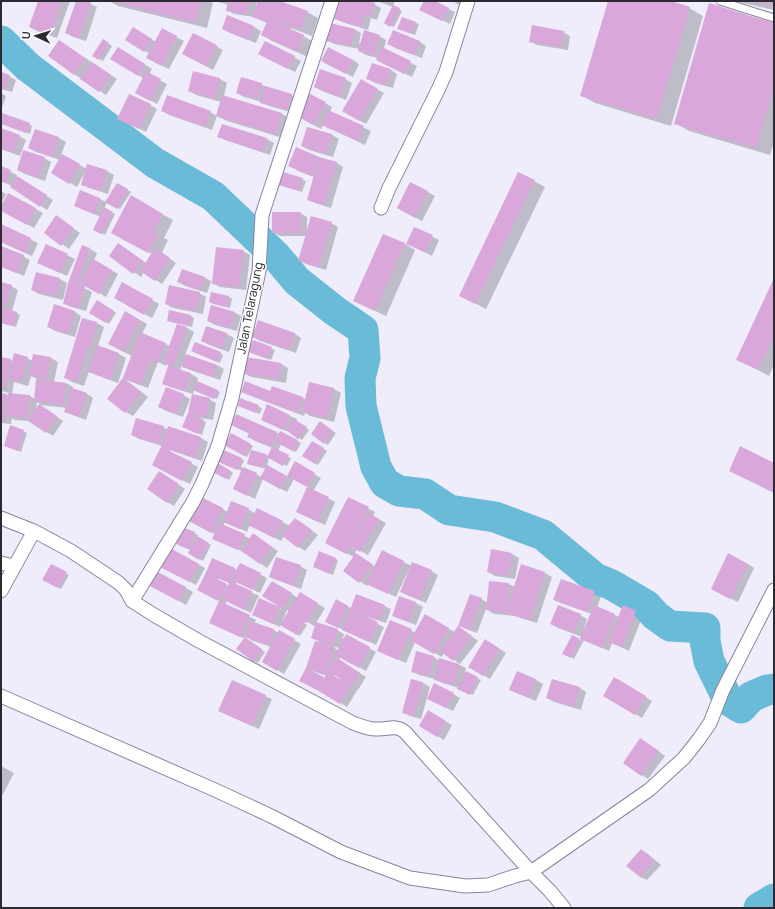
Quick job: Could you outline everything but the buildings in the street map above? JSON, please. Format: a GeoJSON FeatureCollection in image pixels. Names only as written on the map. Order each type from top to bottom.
{"type":"FeatureCollection","features":[{"type":"Feature","properties":{"kind":"street","name":"Jalan Telaragung"},"geometry":{"type":"LineString","coordinates":[[132,601],[193,502],[218,446],[232,398],[259,271],[262,215],[332,1]]}},
{"type":"Feature","properties":{"kind":"street"},"geometry":{"type":"LineString","coordinates":[[381,208],[389,188],[446,72],[468,1]]}},
{"type":"Feature","properties":{"kind":"street"},"geometry":{"type":"LineString","coordinates":[[1,518],[34,531],[71,551],[120,583],[132,601],[154,615],[199,641],[353,723],[374,729],[396,727],[401,729],[564,908]]}},
{"type":"Feature","properties":{"kind":"street"},"geometry":{"type":"LineString","coordinates":[[1,591],[34,531]]}},
{"type":"Feature","properties":{"kind":"street"},"geometry":{"type":"LineString","coordinates":[[1,563],[14,566]]}},
{"type":"Feature","properties":{"kind":"street"},"geometry":{"type":"LineString","coordinates":[[1,696],[215,790],[271,816],[341,852],[410,878],[465,886],[488,885],[531,872],[649,790],[684,758],[710,723],[723,690],[774,590]]}},
{"type":"Feature","properties":{"kind":"lane"},"geometry":{"type":"LineString","coordinates":[[720,1],[774,18]]}},
{"type":"Feature","properties":{"kind":"waterway"},"geometry":{"type":"LineString","coordinates":[[1,41],[28,67],[155,163],[213,196],[276,256],[297,281],[335,311],[363,330],[365,358],[360,378],[361,406],[376,467],[385,483],[399,491],[425,494],[449,510],[495,517],[543,535],[595,578],[612,585],[646,605],[656,616],[670,626],[705,628],[705,641],[709,661],[728,700],[741,708],[751,697],[767,690],[774,689]]}},
{"type":"Feature","properties":{"kind":"waterway"},"geometry":{"type":"LineString","coordinates":[[759,908],[774,899]]}}]}
